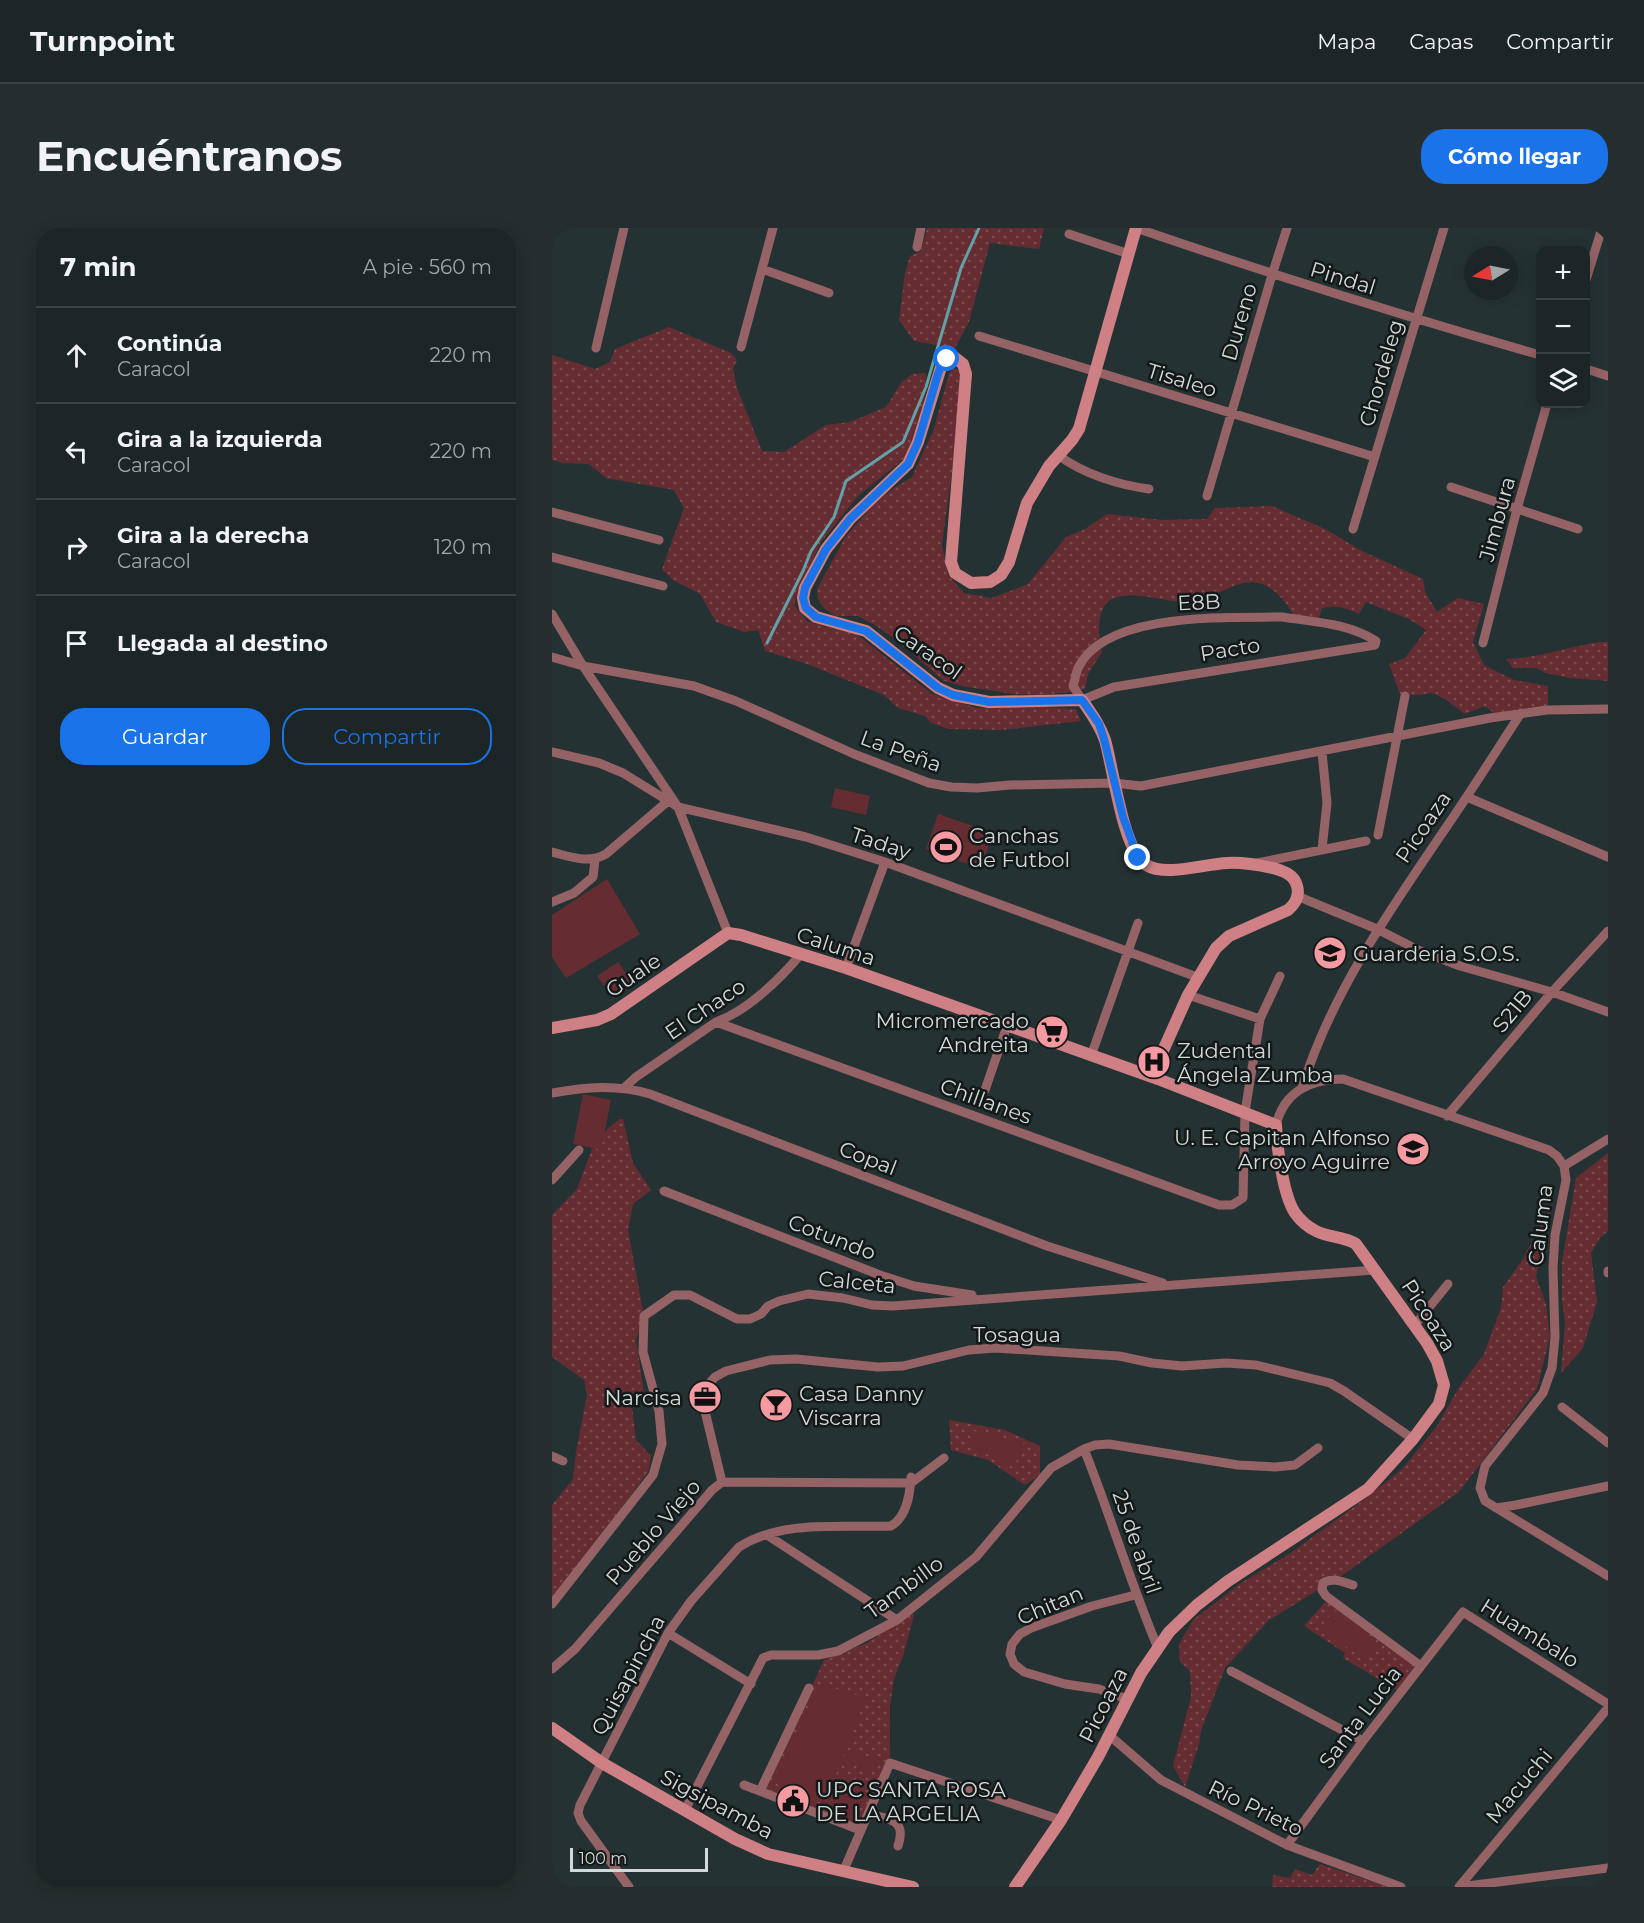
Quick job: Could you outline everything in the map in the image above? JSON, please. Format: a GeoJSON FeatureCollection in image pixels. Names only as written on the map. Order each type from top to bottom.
{"type":"FeatureCollection","features":[{"type":"Feature","properties":{"kind":"street"},"geometry":{"type":"LineString","coordinates":[[596,348],[624,228]]}},
{"type":"Feature","properties":{"kind":"street"},"geometry":{"type":"LineString","coordinates":[[741,347],[772,228]]}},
{"type":"Feature","properties":{"kind":"street"},"geometry":{"type":"LineString","coordinates":[[918,247],[921,228]]}},
{"type":"Feature","properties":{"kind":"street","name":"Pindal"},"geometry":{"type":"LineString","coordinates":[[1136,228],[1415,319],[1537,354]]}},
{"type":"Feature","properties":{"kind":"street","name":"Caracol"},"geometry":{"type":"LineString","coordinates":[[1082,700],[989,702],[953,695],[938,688],[866,631],[813,615],[806,608],[803,598],[807,582],[826,549],[850,519],[908,464],[918,442],[938,374],[947,359],[958,359],[963,364],[966,374],[950,556],[955,573],[971,583],[994,580],[1001,575],[1009,562],[1027,503],[1049,466],[1076,435],[1136,228]]}},
{"type":"Feature","properties":{"kind":"street","name":"Dureno"},"geometry":{"type":"LineString","coordinates":[[1207,496],[1287,228]]}},
{"type":"Feature","properties":{"kind":"street","name":"Chordeleg"},"geometry":{"type":"LineString","coordinates":[[1353,529],[1444,228]]}},
{"type":"Feature","properties":{"kind":"street"},"geometry":{"type":"LineString","coordinates":[[1590,267],[1602,228]]}},
{"type":"Feature","properties":{"kind":"street"},"geometry":{"type":"LineString","coordinates":[[1069,234],[1129,254]]}},
{"type":"Feature","properties":{"kind":"street"},"geometry":{"type":"LineString","coordinates":[[762,269],[829,293]]}},
{"type":"Feature","properties":{"kind":"street","name":"Tisaleo"},"geometry":{"type":"LineString","coordinates":[[978,336],[1374,458]]}},
{"type":"Feature","properties":{"kind":"street"},"geometry":{"type":"LineString","coordinates":[[1590,370],[1608,376]]}},
{"type":"Feature","properties":{"kind":"street","name":"Jimbura"},"geometry":{"type":"LineString","coordinates":[[1483,643],[1546,408]]}},
{"type":"Feature","properties":{"kind":"street"},"geometry":{"type":"LineString","coordinates":[[1058,455],[1115,482],[1149,489]]}},
{"type":"Feature","properties":{"kind":"street"},"geometry":{"type":"LineString","coordinates":[[1451,487],[1578,529]]}},
{"type":"Feature","properties":{"kind":"street"},"geometry":{"type":"LineString","coordinates":[[552,512],[659,540]]}},
{"type":"Feature","properties":{"kind":"street"},"geometry":{"type":"LineString","coordinates":[[552,557],[663,586]]}},
{"type":"Feature","properties":{"kind":"street"},"geometry":{"type":"LineString","coordinates":[[552,614],[583,666],[678,807],[728,933]]}},
{"type":"Feature","properties":{"kind":"street","name":"E8B"},"geometry":{"type":"LineString","coordinates":[[1082,700],[1073,686],[1078,667],[1095,648],[1112,638],[1139,628],[1189,619],[1282,617],[1345,627],[1370,637]]}},
{"type":"Feature","properties":{"kind":"street","name":"Pacto"},"geometry":{"type":"LineString","coordinates":[[1082,700],[1114,687],[1374,645],[1376,641],[1370,637]]}},
{"type":"Feature","properties":{"kind":"street","name":"La Peña"},"geometry":{"type":"LineString","coordinates":[[552,657],[583,666],[648,677],[704,690],[736,701],[854,754],[929,783],[951,787],[1114,783],[1142,786],[1521,714],[1546,710],[1608,709]]}},
{"type":"Feature","properties":{"kind":"street"},"geometry":{"type":"LineString","coordinates":[[1378,835],[1405,696]]}},
{"type":"Feature","properties":{"kind":"street"},"geometry":{"type":"LineString","coordinates":[[1082,700],[1099,724],[1135,853],[1146,865],[1162,870],[1206,864],[1255,864],[1366,841]]}},
{"type":"Feature","properties":{"kind":"street","name":"Picoaza"},"geometry":{"type":"LineString","coordinates":[[1015,1887],[1061,1820],[1127,1699],[1158,1648],[1182,1618],[1228,1581],[1368,1489],[1413,1439],[1439,1404],[1444,1385],[1437,1361],[1375,1270],[1353,1242],[1329,1237],[1315,1231],[1295,1213],[1288,1197],[1276,1143],[1276,1125],[1281,1109],[1302,1088],[1310,1060],[1345,986],[1377,929],[1521,714]]}},
{"type":"Feature","properties":{"kind":"street","name":"Taday"},"geometry":{"type":"LineString","coordinates":[[552,752],[598,763],[623,773],[678,807],[806,837],[885,862],[1197,977]]}},
{"type":"Feature","properties":{"kind":"street"},"geometry":{"type":"LineString","coordinates":[[1322,752],[1327,803],[1322,849]]}},
{"type":"Feature","properties":{"kind":"street"},"geometry":{"type":"LineString","coordinates":[[1467,797],[1608,857]]}},
{"type":"Feature","properties":{"kind":"street"},"geometry":{"type":"LineString","coordinates":[[552,852],[584,860],[595,860],[606,854],[668,801]]}},
{"type":"Feature","properties":{"kind":"street"},"geometry":{"type":"LineString","coordinates":[[552,902],[574,893],[593,877],[595,860]]}},
{"type":"Feature","properties":{"kind":"street"},"geometry":{"type":"LineString","coordinates":[[846,968],[885,862]]}},
{"type":"Feature","properties":{"kind":"street"},"geometry":{"type":"LineString","coordinates":[[1158,1078],[1157,1064],[1197,977],[1216,948],[1229,936],[1288,910],[1295,902],[1296,883],[1289,875],[1255,864]]}},
{"type":"Feature","properties":{"kind":"street"},"geometry":{"type":"LineString","coordinates":[[1297,896],[1377,929],[1418,950],[1460,966],[1552,992],[1608,1012]]}},
{"type":"Feature","properties":{"kind":"street"},"geometry":{"type":"LineString","coordinates":[[1091,1056],[1138,923]]}},
{"type":"Feature","properties":{"kind":"street","name":"S21B"},"geometry":{"type":"LineString","coordinates":[[1447,1116],[1552,992],[1608,932]]}},
{"type":"Feature","properties":{"kind":"street","name":"Caluma"},"geometry":{"type":"LineString","coordinates":[[728,933],[846,968],[1158,1078],[1276,1125]]}},
{"type":"Feature","properties":{"kind":"street","name":"Guale"},"geometry":{"type":"LineString","coordinates":[[552,1028],[597,1020],[611,1014],[728,933]]}},
{"type":"Feature","properties":{"kind":"street","name":"El Chaco"},"geometry":{"type":"LineString","coordinates":[[625,1087],[716,1022],[741,1010],[784,975],[800,955]]}},
{"type":"Feature","properties":{"kind":"street"},"geometry":{"type":"LineString","coordinates":[[1245,1112],[1260,1019],[1280,976]]}},
{"type":"Feature","properties":{"kind":"street"},"geometry":{"type":"LineString","coordinates":[[1188,995],[1260,1019]]}},
{"type":"Feature","properties":{"kind":"street","name":"Chillanes"},"geometry":{"type":"LineString","coordinates":[[716,1022],[1219,1205],[1232,1206],[1243,1198],[1245,1112]]}},
{"type":"Feature","properties":{"kind":"street"},"geometry":{"type":"LineString","coordinates":[[985,1090],[1007,1026]]}},
{"type":"Feature","properties":{"kind":"street","name":"Caluma"},"geometry":{"type":"LineString","coordinates":[[1302,1088],[1318,1081],[1343,1079],[1549,1150],[1564,1166],[1566,1180],[1552,1268],[1555,1337],[1552,1368],[1543,1393],[1485,1466],[1480,1488],[1485,1501],[1495,1508]]}},
{"type":"Feature","properties":{"kind":"street","name":"Copal"},"geometry":{"type":"LineString","coordinates":[[552,1094],[587,1086],[625,1087],[650,1094],[1047,1246],[1168,1284]]}},
{"type":"Feature","properties":{"kind":"street"},"geometry":{"type":"LineString","coordinates":[[1564,1166],[1608,1139]]}},
{"type":"Feature","properties":{"kind":"street"},"geometry":{"type":"LineString","coordinates":[[552,1180],[579,1150]]}},
{"type":"Feature","properties":{"kind":"street","name":"Cotundo"},"geometry":{"type":"LineString","coordinates":[[663,1191],[914,1286],[992,1297]]}},
{"type":"Feature","properties":{"kind":"street","name":"Calceta"},"geometry":{"type":"LineString","coordinates":[[552,1604],[653,1475],[662,1444],[658,1411],[643,1352],[644,1316],[674,1295],[690,1295],[737,1319],[750,1319],[779,1301],[808,1294],[872,1305],[893,1306],[1375,1270]]}},
{"type":"Feature","properties":{"kind":"street"},"geometry":{"type":"LineString","coordinates":[[1414,1326],[1448,1284]]}},
{"type":"Feature","properties":{"kind":"street","name":"Tosagua"},"geometry":{"type":"LineString","coordinates":[[722,1482],[704,1407],[706,1388],[715,1377],[726,1371],[770,1360],[796,1359],[878,1367],[903,1366],[969,1350],[995,1348],[1119,1356],[1182,1366],[1226,1363],[1256,1365],[1330,1383],[1344,1390],[1413,1439]]}},
{"type":"Feature","properties":{"kind":"street"},"geometry":{"type":"LineString","coordinates":[[1562,1407],[1608,1443]]}},
{"type":"Feature","properties":{"kind":"street"},"geometry":{"type":"LineString","coordinates":[[1084,1449],[1109,1444],[1238,1465],[1275,1467],[1295,1465],[1318,1448]]}},
{"type":"Feature","properties":{"kind":"street","name":"25 de abril"},"geometry":{"type":"LineString","coordinates":[[1084,1449],[1135,1595],[1158,1648]]}},
{"type":"Feature","properties":{"kind":"street","name":"Tambillo"},"geometry":{"type":"LineString","coordinates":[[685,1810],[763,1658],[771,1655],[818,1655],[838,1651],[897,1620],[976,1557],[1051,1468],[1084,1449]]}},
{"type":"Feature","properties":{"kind":"street"},"geometry":{"type":"LineString","coordinates":[[552,1456],[563,1461]]}},
{"type":"Feature","properties":{"kind":"street"},"geometry":{"type":"LineString","coordinates":[[911,1480],[944,1458]]}},
{"type":"Feature","properties":{"kind":"street","name":"Pueblo Viejo"},"geometry":{"type":"LineString","coordinates":[[552,1669],[575,1648],[712,1490],[722,1482],[911,1480]]}},
{"type":"Feature","properties":{"kind":"street","name":"Quisapincha"},"geometry":{"type":"LineString","coordinates":[[629,1887],[581,1821],[578,1813],[668,1633],[690,1601],[740,1547],[767,1535],[798,1528],[891,1526],[899,1521],[911,1490],[911,1480]]}},
{"type":"Feature","properties":{"kind":"street"},"geometry":{"type":"LineString","coordinates":[[1495,1508],[1608,1486]]}},
{"type":"Feature","properties":{"kind":"street"},"geometry":{"type":"LineString","coordinates":[[1495,1508],[1608,1576]]}},
{"type":"Feature","properties":{"kind":"street"},"geometry":{"type":"LineString","coordinates":[[767,1535],[897,1620]]}},
{"type":"Feature","properties":{"kind":"street"},"geometry":{"type":"LineString","coordinates":[[1353,1585],[1334,1580],[1323,1583],[1322,1590],[1326,1596],[1421,1666]]}},
{"type":"Feature","properties":{"kind":"street","name":"Chitan"},"geometry":{"type":"LineString","coordinates":[[1127,1699],[1099,1689],[1065,1684],[1024,1672],[1014,1664],[1010,1654],[1012,1644],[1020,1634],[1031,1628],[1092,1606],[1135,1595]]}},
{"type":"Feature","properties":{"kind":"street","name":"Santa Lucia"},"geometry":{"type":"LineString","coordinates":[[1287,1845],[1363,1741],[1463,1612]]}},
{"type":"Feature","properties":{"kind":"street","name":"Huambalo"},"geometry":{"type":"LineString","coordinates":[[1463,1612],[1608,1706]]}},
{"type":"Feature","properties":{"kind":"street"},"geometry":{"type":"LineString","coordinates":[[668,1633],[751,1684]]}},
{"type":"Feature","properties":{"kind":"street"},"geometry":{"type":"LineString","coordinates":[[1231,1671],[1363,1741]]}},
{"type":"Feature","properties":{"kind":"street"},"geometry":{"type":"LineString","coordinates":[[760,1791],[809,1688]]}},
{"type":"Feature","properties":{"kind":"street","name":"Macuchi"},"geometry":{"type":"LineString","coordinates":[[1459,1887],[1608,1706]]}},
{"type":"Feature","properties":{"kind":"street","name":"Sigsipamba"},"geometry":{"type":"LineString","coordinates":[[552,1728],[602,1763],[735,1839],[768,1854],[913,1887]]}},
{"type":"Feature","properties":{"kind":"street","name":"Río Prieto"},"geometry":{"type":"LineString","coordinates":[[1109,1735],[1161,1780],[1287,1845],[1401,1887]]}},
{"type":"Feature","properties":{"kind":"street"},"geometry":{"type":"LineString","coordinates":[[843,1872],[890,1763],[1061,1820]]}},
{"type":"Feature","properties":{"kind":"street"},"geometry":{"type":"LineString","coordinates":[[744,1785],[860,1830]]}},
{"type":"Feature","properties":{"kind":"street"},"geometry":{"type":"LineString","coordinates":[[868,1814],[898,1823],[902,1834],[898,1846]]}},
{"type":"Feature","properties":{"kind":"street"},"geometry":{"type":"LineString","coordinates":[[1459,1887],[1608,1868]]}},
{"type":"Feature","properties":{"kind":"shaded area"},"geometry":{"type":"Polygon","coordinates":[[[927,228],[1044,228],[1039,249],[990,243],[969,322],[955,348],[914,341],[899,320],[905,273],[910,256],[921,251],[927,228]]]}},
{"type":"Feature","properties":{"kind":"shaded area"},"geometry":{"type":"Polygon","coordinates":[[[669,327],[731,353],[737,360],[733,369],[737,388],[762,451],[784,452],[826,425],[850,422],[886,407],[901,383],[912,374],[926,373],[924,410],[905,458],[858,496],[821,542],[794,605],[807,621],[855,633],[932,694],[977,708],[1025,706],[1076,709],[1081,721],[1002,730],[949,729],[931,723],[925,716],[898,708],[884,695],[807,664],[765,651],[758,630],[744,632],[716,622],[700,594],[673,580],[662,569],[684,508],[674,490],[606,478],[589,464],[563,463],[552,460],[552,355],[595,369],[610,362],[615,349],[669,327]]]}},
{"type":"Feature","properties":{"kind":"shaded area"},"geometry":{"type":"Polygon","coordinates":[[[954,368],[961,372],[942,545],[948,575],[964,593],[992,598],[1028,584],[1066,537],[1085,529],[1107,514],[1162,520],[1207,519],[1215,508],[1272,506],[1327,530],[1360,550],[1423,579],[1425,592],[1437,612],[1458,598],[1484,604],[1473,642],[1484,665],[1514,680],[1548,686],[1548,710],[1501,719],[1485,706],[1465,714],[1445,699],[1432,693],[1400,694],[1389,664],[1405,658],[1426,630],[1409,619],[1366,602],[1359,614],[1332,607],[1322,608],[1318,621],[1294,617],[1284,601],[1269,587],[1249,582],[1194,601],[1183,602],[1136,596],[1117,597],[1110,600],[1100,617],[1099,632],[1102,652],[1088,674],[1085,689],[1039,695],[1015,694],[944,681],[898,641],[875,625],[857,616],[835,616],[822,606],[818,599],[817,589],[846,536],[874,504],[912,477],[934,429],[949,373],[954,368]]]}},
{"type":"Feature","properties":{"kind":"shaded area"},"geometry":{"type":"Polygon","coordinates":[[[1608,642],[1608,681],[1570,678],[1545,673],[1537,668],[1513,668],[1506,659],[1541,655],[1608,642]]]}},
{"type":"Feature","properties":{"kind":"shaded area"},"geometry":{"type":"Polygon","coordinates":[[[835,788],[870,796],[866,815],[831,807],[835,788]]]}},
{"type":"Feature","properties":{"kind":"shaded area"},"geometry":{"type":"Polygon","coordinates":[[[938,814],[993,833],[981,869],[926,849],[938,814]]]}},
{"type":"Feature","properties":{"kind":"shaded area"},"geometry":{"type":"Polygon","coordinates":[[[607,879],[640,934],[566,978],[552,957],[552,915],[607,879]]]}},
{"type":"Feature","properties":{"kind":"shaded area"},"geometry":{"type":"Polygon","coordinates":[[[618,962],[625,972],[619,976],[627,971],[635,984],[614,998],[597,976],[618,962]]]}},
{"type":"Feature","properties":{"kind":"shaded area"},"geometry":{"type":"Polygon","coordinates":[[[583,1094],[611,1100],[601,1150],[573,1144],[583,1094]]]}},
{"type":"Feature","properties":{"kind":"shaded area"},"geometry":{"type":"Polygon","coordinates":[[[623,1119],[633,1163],[651,1190],[633,1204],[628,1230],[644,1316],[636,1340],[644,1393],[632,1406],[636,1440],[651,1456],[648,1472],[552,1602],[552,1505],[573,1479],[587,1395],[584,1380],[552,1357],[552,1215],[577,1189],[592,1149],[607,1129],[623,1119]]]}},
{"type":"Feature","properties":{"kind":"shaded area"},"geometry":{"type":"Polygon","coordinates":[[[1608,1153],[1608,1231],[1600,1238],[1591,1253],[1597,1302],[1583,1348],[1561,1373],[1565,1323],[1562,1299],[1562,1262],[1576,1178],[1608,1153]]]}},
{"type":"Feature","properties":{"kind":"shaded area"},"geometry":{"type":"Polygon","coordinates":[[[1553,1202],[1536,1277],[1546,1304],[1550,1336],[1537,1389],[1459,1492],[1347,1572],[1269,1620],[1225,1668],[1201,1731],[1185,1787],[1173,1766],[1191,1697],[1190,1671],[1180,1662],[1179,1644],[1194,1619],[1241,1583],[1289,1554],[1365,1499],[1403,1468],[1437,1426],[1458,1389],[1484,1354],[1501,1308],[1503,1287],[1523,1259],[1553,1202]]]}},
{"type":"Feature","properties":{"kind":"shaded area"},"geometry":{"type":"Polygon","coordinates":[[[949,1420],[1005,1430],[1040,1446],[1040,1475],[1025,1485],[988,1460],[951,1450],[949,1420]]]}},
{"type":"Feature","properties":{"kind":"shaded area"},"geometry":{"type":"Polygon","coordinates":[[[970,1430],[1024,1442],[1014,1468],[970,1446],[970,1430]]]}},
{"type":"Feature","properties":{"kind":"shaded area"},"geometry":{"type":"Polygon","coordinates":[[[1327,1600],[1416,1666],[1397,1690],[1343,1658],[1345,1653],[1304,1626],[1327,1600]]]}},
{"type":"Feature","properties":{"kind":"shaded area"},"geometry":{"type":"Polygon","coordinates":[[[1334,1610],[1379,1645],[1366,1660],[1319,1629],[1334,1610]]]}},
{"type":"Feature","properties":{"kind":"shaded area"},"geometry":{"type":"Polygon","coordinates":[[[911,1613],[914,1615],[894,1679],[890,1706],[890,1757],[859,1827],[765,1789],[824,1660],[867,1643],[911,1613]]]}},
{"type":"Feature","properties":{"kind":"shaded area"},"geometry":{"type":"Polygon","coordinates":[[[820,1684],[866,1698],[825,1803],[772,1782],[820,1684]]]}},
{"type":"Feature","properties":{"kind":"shaded area"},"geometry":{"type":"Polygon","coordinates":[[[851,1748],[877,1761],[872,1773],[846,1761],[851,1748]]]}},
{"type":"Feature","properties":{"kind":"shaded area"},"geometry":{"type":"Polygon","coordinates":[[[839,1776],[866,1789],[861,1797],[836,1786],[839,1776]]]}},
{"type":"Feature","properties":{"kind":"shaded area"},"geometry":{"type":"Polygon","coordinates":[[[834,1789],[861,1800],[854,1817],[829,1805],[834,1789]]]}},
{"type":"Feature","properties":{"kind":"shaded area"},"geometry":{"type":"Polygon","coordinates":[[[1320,1864],[1389,1887],[1272,1887],[1273,1875],[1290,1878],[1295,1869],[1312,1875],[1320,1864]]]}},
{"type":"Feature","properties":{"kind":"waterway"},"geometry":{"type":"LineString","coordinates":[[767,643],[811,551],[834,517],[846,481],[903,442],[926,387],[961,268],[979,228]]}},
{"type":"Feature","properties":{"kind":"place","name":"Canchas de Futbol"},"geometry":{"type":"Point","coordinates":[946,847]}},
{"type":"Feature","properties":{"kind":"place","name":"Guarderia S.O.S."},"geometry":{"type":"Point","coordinates":[1330,953]}},
{"type":"Feature","properties":{"kind":"place","name":"Micromercado Andreita"},"geometry":{"type":"Point","coordinates":[1052,1032]}},
{"type":"Feature","properties":{"kind":"place","name":"Zudental Ángela Zumba"},"geometry":{"type":"Point","coordinates":[1154,1062]}},
{"type":"Feature","properties":{"kind":"place","name":"U. E. Capitan Alfonso Arroyo Aguirre"},"geometry":{"type":"Point","coordinates":[1413,1149]}},
{"type":"Feature","properties":{"kind":"place","name":"Narcisa"},"geometry":{"type":"Point","coordinates":[705,1397]}},
{"type":"Feature","properties":{"kind":"place","name":"Casa Danny Viscarra"},"geometry":{"type":"Point","coordinates":[776,1405]}},
{"type":"Feature","properties":{"kind":"place","name":"UPC SANTA ROSA DE LA ARGELIA"},"geometry":{"type":"Point","coordinates":[793,1801]}},
{"type":"Feature","properties":{"kind":"route"},"geometry":{"type":"LineString","coordinates":[[947,359],[938,374],[918,442],[908,464],[850,519],[826,549],[807,582],[803,598],[806,608],[816,617],[866,631],[938,688],[953,695],[989,702],[1082,700],[1099,724],[1123,817],[1138,858]]}}]}
